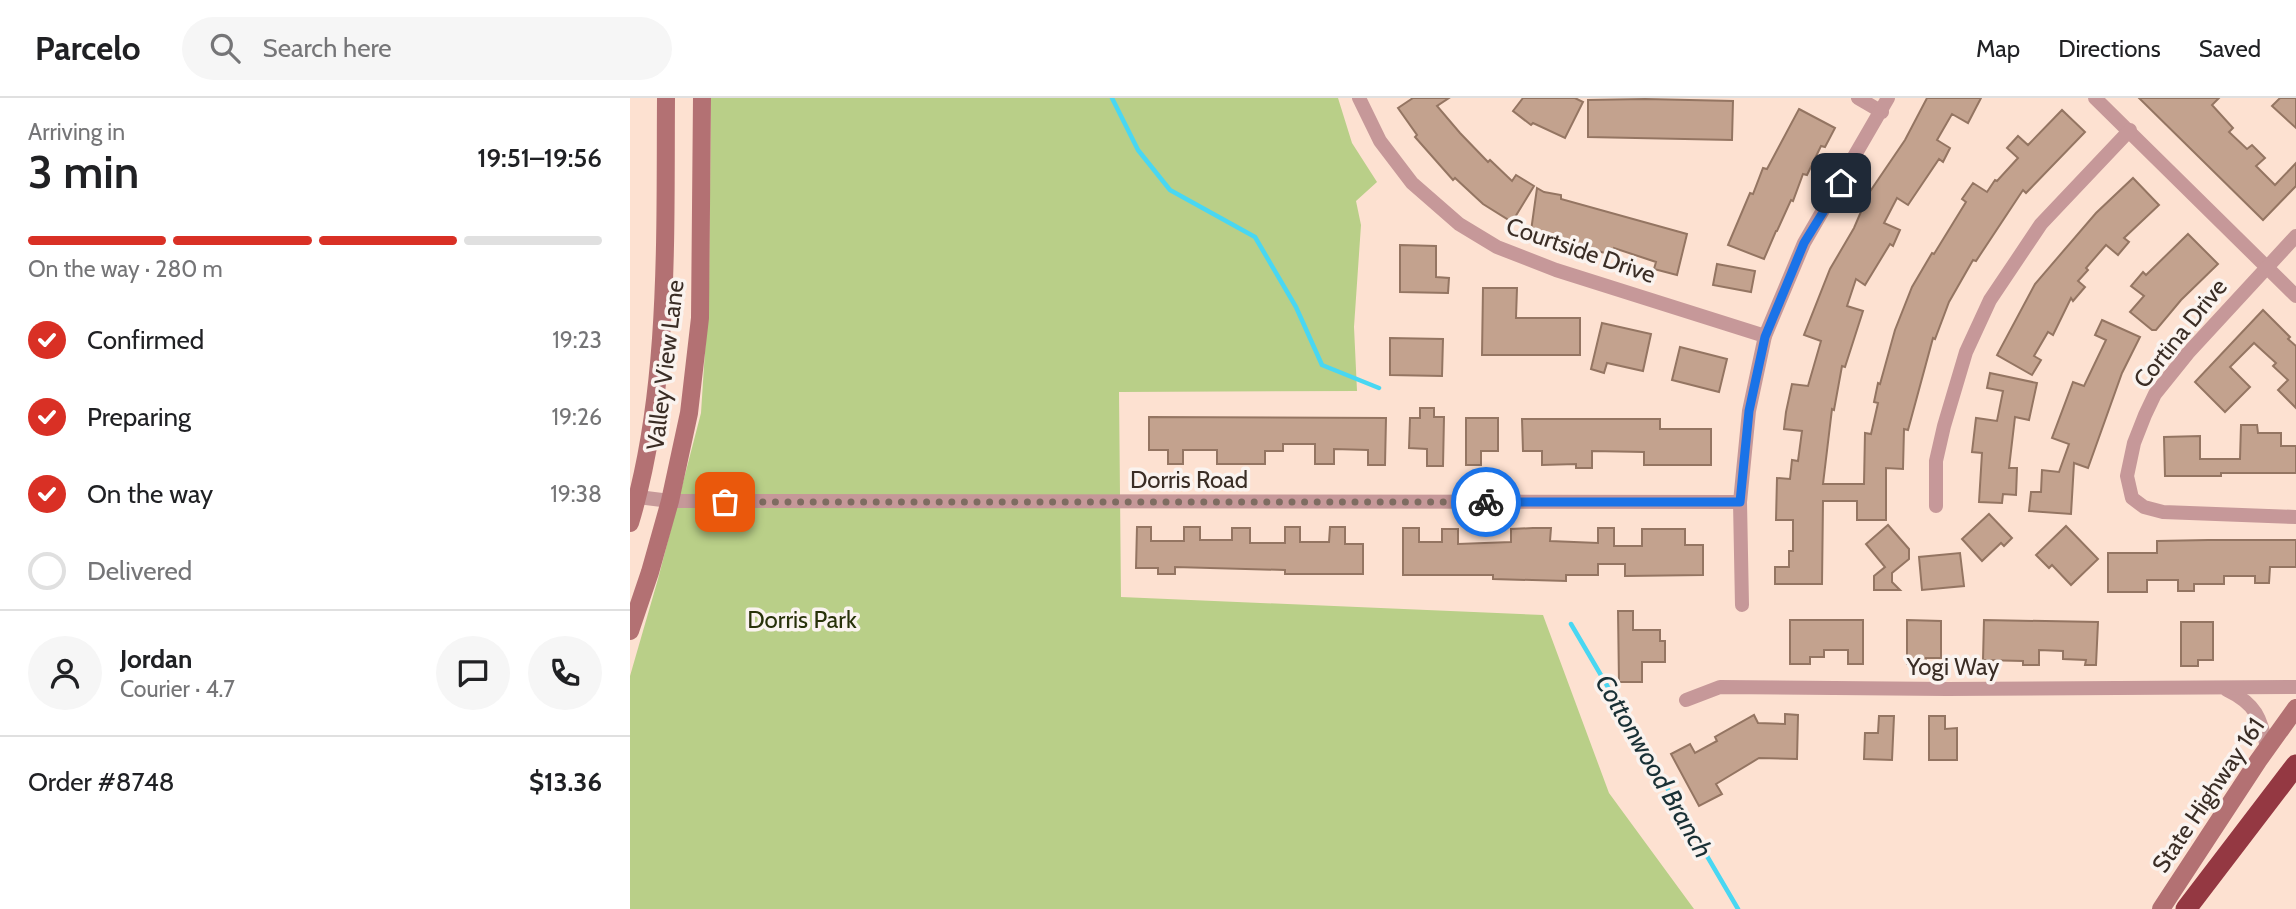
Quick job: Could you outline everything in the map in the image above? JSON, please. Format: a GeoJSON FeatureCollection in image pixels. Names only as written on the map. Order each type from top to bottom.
{"type":"FeatureCollection","features":[{"type":"Feature","properties":{"kind":"highway"},"geometry":{"type":"LineString","coordinates":[[2186,909],[2296,765]]}},
{"type":"Feature","properties":{"kind":"main road","name":"Valley View Lane"},"geometry":{"type":"LineString","coordinates":[[630,523],[638,496],[655,394],[662,321],[666,98]]}},
{"type":"Feature","properties":{"kind":"main road","name":"Valley View Lane"},"geometry":{"type":"LineString","coordinates":[[630,631],[670,502],[689,413],[700,318],[702,98]]}},
{"type":"Feature","properties":{"kind":"main road","name":"State Highway 161"},"geometry":{"type":"LineString","coordinates":[[2161,909],[2296,708]]}},
{"type":"Feature","properties":{"kind":"street","name":"Courtside Drive"},"geometry":{"type":"LineString","coordinates":[[1359,98],[1380,141],[1412,183],[1459,224],[1497,247],[1556,270],[1765,337]]}},
{"type":"Feature","properties":{"kind":"street"},"geometry":{"type":"LineString","coordinates":[[1742,605],[1740,502],[1749,411],[1765,337],[1804,243],[1885,105],[1858,98]]}},
{"type":"Feature","properties":{"kind":"street"},"geometry":{"type":"LineString","coordinates":[[2095,98],[2296,296]]}},
{"type":"Feature","properties":{"kind":"street"},"geometry":{"type":"LineString","coordinates":[[1936,506],[1936,461],[1944,426],[1966,352],[1990,300],[2041,224],[2130,130]]}},
{"type":"Feature","properties":{"kind":"street","name":"Cortina Drive"},"geometry":{"type":"LineString","coordinates":[[2296,236],[2188,353],[2155,394],[2134,443],[2127,476],[2132,498],[2144,507],[2163,512],[2296,517]]}},
{"type":"Feature","properties":{"kind":"street","name":"Dorris Road"},"geometry":{"type":"LineString","coordinates":[[638,496],[670,502],[1740,502]]}},
{"type":"Feature","properties":{"kind":"street","name":"Yogi Way"},"geometry":{"type":"LineString","coordinates":[[1686,700],[1720,687],[2296,687]]}},
{"type":"Feature","properties":{"kind":"street"},"geometry":{"type":"LineString","coordinates":[[2222,688],[2240,696],[2259,716],[2267,748]]}},
{"type":"Feature","properties":{"kind":"green space","name":"Dorris Park"},"geometry":{"type":"Polygon","coordinates":[[[711,98],[1338,98],[1352,143],[1377,182],[1356,201],[1361,225],[1354,327],[1357,391],[1119,392],[1121,597],[1543,615],[1609,793],[1694,909],[630,909],[630,676],[701,413],[709,289],[711,98]]]}},
{"type":"Feature","properties":{"kind":"building"},"geometry":{"type":"Polygon","coordinates":[[[1413,98],[1449,98],[1437,106],[1488,162],[1490,160],[1512,181],[1516,175],[1534,186],[1512,222],[1483,204],[1455,178],[1453,180],[1415,137],[1417,135],[1398,108],[1413,98]]]}},
{"type":"Feature","properties":{"kind":"building"},"geometry":{"type":"Polygon","coordinates":[[[1523,98],[1575,98],[1583,102],[1565,138],[1533,123],[1531,125],[1513,111],[1523,98]]]}},
{"type":"Feature","properties":{"kind":"building"},"geometry":{"type":"Polygon","coordinates":[[[1927,98],[1981,98],[1968,123],[1952,114],[1937,140],[1950,148],[1943,162],[1939,159],[1908,205],[1897,198],[1884,223],[1900,230],[1893,246],[1890,244],[1865,285],[1856,279],[1847,306],[1863,311],[1845,367],[1842,366],[1834,410],[1832,409],[1823,484],[1864,484],[1865,433],[1871,434],[1878,403],[1874,402],[1878,383],[1880,384],[1895,330],[1912,287],[1966,202],[1962,199],[1973,183],[1987,192],[1995,180],[1997,181],[2018,158],[2007,148],[2018,136],[2028,145],[2062,110],[2085,132],[2026,193],[2023,190],[1976,261],[1973,260],[1949,302],[1935,339],[1933,338],[1908,430],[1904,429],[1903,469],[1886,468],[1886,520],[1857,520],[1857,501],[1823,501],[1822,584],[1775,584],[1775,567],[1789,567],[1789,551],[1793,551],[1793,520],[1776,520],[1777,478],[1790,479],[1792,460],[1798,461],[1802,431],[1784,429],[1786,412],[1792,384],[1808,386],[1821,341],[1804,335],[1830,269],[1854,228],[1869,193],[1905,140],[1927,98]]]}},
{"type":"Feature","properties":{"kind":"building"},"geometry":{"type":"Polygon","coordinates":[[[2139,98],[2219,98],[2212,105],[2233,128],[2229,132],[2247,149],[2252,145],[2265,158],[2256,166],[2275,185],[2296,163],[2296,186],[2263,220],[2139,98]]]}},
{"type":"Feature","properties":{"kind":"building"},"geometry":{"type":"Polygon","coordinates":[[[2280,98],[2296,98],[2296,128],[2272,106],[2280,98]]]}},
{"type":"Feature","properties":{"kind":"building"},"geometry":{"type":"Polygon","coordinates":[[[1588,100],[1733,101],[1732,140],[1588,137],[1588,100]]]}},
{"type":"Feature","properties":{"kind":"building"},"geometry":{"type":"Polygon","coordinates":[[[1799,109],[1835,128],[1825,147],[1821,146],[1807,175],[1803,174],[1793,201],[1791,200],[1764,259],[1728,245],[1763,168],[1767,169],[1799,109]]]}},
{"type":"Feature","properties":{"kind":"building"},"geometry":{"type":"Polygon","coordinates":[[[2133,178],[2159,205],[2124,238],[2129,242],[2118,255],[2106,245],[2086,268],[2088,270],[2078,281],[2085,287],[2073,301],[2071,298],[2053,335],[2048,332],[2034,356],[2041,360],[2032,375],[1997,355],[2035,284],[2096,213],[2133,178]]]}},
{"type":"Feature","properties":{"kind":"building"},"geometry":{"type":"Polygon","coordinates":[[[1537,188],[1561,195],[1561,199],[1687,234],[1677,275],[1654,269],[1656,262],[1614,248],[1612,255],[1558,240],[1559,235],[1531,231],[1537,188]]]}},
{"type":"Feature","properties":{"kind":"building"},"geometry":{"type":"Polygon","coordinates":[[[2188,234],[2218,264],[2181,300],[2156,330],[2152,330],[2130,312],[2144,296],[2131,286],[2143,272],[2146,275],[2188,234]]]}},
{"type":"Feature","properties":{"kind":"building"},"geometry":{"type":"Polygon","coordinates":[[[1400,245],[1436,246],[1436,277],[1449,278],[1448,293],[1400,292],[1400,245]]]}},
{"type":"Feature","properties":{"kind":"building"},"geometry":{"type":"Polygon","coordinates":[[[1717,264],[1755,271],[1751,292],[1713,285],[1717,264]]]}},
{"type":"Feature","properties":{"kind":"building"},"geometry":{"type":"Polygon","coordinates":[[[1483,288],[1517,288],[1516,318],[1580,318],[1580,355],[1482,355],[1483,288]]]}},
{"type":"Feature","properties":{"kind":"building"},"geometry":{"type":"Polygon","coordinates":[[[2263,310],[2296,346],[2296,408],[2278,390],[2288,380],[2273,366],[2276,363],[2254,343],[2230,367],[2250,387],[2225,412],[2195,382],[2263,310]]]}},
{"type":"Feature","properties":{"kind":"building"},"geometry":{"type":"Polygon","coordinates":[[[2102,320],[2140,337],[2122,373],[2088,468],[2074,463],[2071,514],[2029,511],[2031,492],[2041,492],[2042,470],[2059,472],[2069,444],[2052,438],[2073,382],[2084,386],[2106,340],[2095,335],[2102,320]]]}},
{"type":"Feature","properties":{"kind":"building"},"geometry":{"type":"Polygon","coordinates":[[[1602,323],[1651,334],[1643,371],[1607,363],[1604,373],[1591,369],[1602,323]]]}},
{"type":"Feature","properties":{"kind":"building"},"geometry":{"type":"Polygon","coordinates":[[[1390,338],[1443,339],[1442,376],[1390,375],[1390,338]]]}},
{"type":"Feature","properties":{"kind":"building"},"geometry":{"type":"Polygon","coordinates":[[[1680,347],[1727,359],[1719,392],[1672,380],[1680,347]]]}},
{"type":"Feature","properties":{"kind":"building"},"geometry":{"type":"Polygon","coordinates":[[[1990,373],[2037,383],[2029,420],[2015,417],[2009,468],[2017,468],[2016,495],[2003,494],[2002,503],[1979,502],[1982,453],[1972,452],[1976,418],[1997,421],[2003,391],[1987,388],[1990,373]]]}},
{"type":"Feature","properties":{"kind":"building"},"geometry":{"type":"Polygon","coordinates":[[[1420,408],[1434,408],[1434,417],[1444,417],[1443,466],[1427,466],[1427,449],[1409,448],[1410,418],[1420,418],[1420,408]]]}},
{"type":"Feature","properties":{"kind":"building"},"geometry":{"type":"Polygon","coordinates":[[[1149,417],[1386,418],[1385,465],[1368,465],[1368,450],[1334,449],[1334,464],[1315,464],[1315,444],[1283,444],[1283,451],[1265,451],[1265,464],[1217,464],[1217,450],[1183,450],[1183,464],[1168,464],[1168,450],[1149,450],[1149,417]]]}},
{"type":"Feature","properties":{"kind":"building"},"geometry":{"type":"Polygon","coordinates":[[[1466,418],[1498,418],[1498,451],[1481,451],[1481,465],[1466,465],[1466,418]]]}},
{"type":"Feature","properties":{"kind":"building"},"geometry":{"type":"Polygon","coordinates":[[[1522,419],[1660,419],[1660,429],[1711,429],[1711,465],[1644,465],[1644,452],[1592,451],[1592,468],[1576,468],[1576,464],[1542,465],[1542,451],[1523,451],[1522,419]]]}},
{"type":"Feature","properties":{"kind":"building"},"geometry":{"type":"Polygon","coordinates":[[[2241,425],[2257,425],[2258,433],[2281,433],[2281,446],[2296,446],[2296,473],[2165,476],[2164,437],[2200,436],[2200,459],[2240,459],[2241,425]]]}},
{"type":"Feature","properties":{"kind":"building"},"geometry":{"type":"Polygon","coordinates":[[[1989,514],[2012,538],[2004,546],[2001,543],[1982,561],[1962,539],[1989,514]]]}},
{"type":"Feature","properties":{"kind":"building"},"geometry":{"type":"Polygon","coordinates":[[[1888,525],[1909,549],[1909,559],[1892,573],[1892,582],[1900,590],[1874,590],[1874,576],[1885,567],[1866,544],[1888,525]]]}},
{"type":"Feature","properties":{"kind":"building"},"geometry":{"type":"Polygon","coordinates":[[[2066,526],[2098,559],[2071,585],[2052,565],[2049,568],[2036,555],[2066,526]]]}},
{"type":"Feature","properties":{"kind":"building"},"geometry":{"type":"Polygon","coordinates":[[[1137,527],[1151,527],[1151,541],[1184,541],[1184,527],[1200,527],[1200,540],[1232,540],[1232,528],[1250,528],[1250,543],[1285,543],[1285,527],[1300,527],[1300,542],[1329,542],[1330,527],[1345,527],[1345,544],[1363,544],[1363,574],[1285,574],[1285,570],[1175,567],[1175,574],[1158,574],[1158,568],[1136,568],[1137,527]]]}},
{"type":"Feature","properties":{"kind":"building"},"geometry":{"type":"Polygon","coordinates":[[[1403,528],[1419,528],[1419,542],[1442,542],[1442,529],[1458,529],[1458,544],[1511,542],[1511,529],[1533,528],[1551,528],[1550,541],[1598,543],[1598,528],[1614,528],[1614,546],[1642,546],[1642,529],[1685,529],[1685,545],[1703,545],[1703,575],[1625,576],[1625,564],[1598,564],[1598,575],[1566,575],[1566,581],[1493,579],[1493,575],[1403,575],[1403,528]]]}},
{"type":"Feature","properties":{"kind":"building"},"geometry":{"type":"Polygon","coordinates":[[[2296,540],[2296,567],[2270,567],[2269,583],[2255,583],[2255,576],[2224,576],[2224,584],[2194,584],[2194,591],[2178,591],[2178,580],[2147,580],[2147,592],[2108,592],[2108,553],[2157,553],[2157,541],[2296,540]]]}},
{"type":"Feature","properties":{"kind":"building"},"geometry":{"type":"Polygon","coordinates":[[[1960,553],[1964,586],[1922,590],[1919,557],[1960,553]]]}},
{"type":"Feature","properties":{"kind":"building"},"geometry":{"type":"Polygon","coordinates":[[[1618,611],[1633,611],[1633,630],[1660,630],[1660,641],[1665,641],[1665,662],[1642,662],[1642,682],[1619,682],[1618,611]]]}},
{"type":"Feature","properties":{"kind":"building"},"geometry":{"type":"Polygon","coordinates":[[[1790,620],[1863,620],[1863,664],[1848,664],[1848,650],[1824,650],[1824,657],[1810,657],[1810,664],[1790,664],[1790,620]]]}},
{"type":"Feature","properties":{"kind":"building"},"geometry":{"type":"Polygon","coordinates":[[[1907,620],[1941,621],[1941,658],[1926,658],[1926,664],[1907,664],[1907,620]]]}},
{"type":"Feature","properties":{"kind":"building"},"geometry":{"type":"Polygon","coordinates":[[[1984,620],[2098,622],[2096,665],[2085,665],[2086,660],[2063,659],[2063,651],[2039,650],[2039,665],[2023,665],[2023,661],[1983,660],[1984,620]]]}},
{"type":"Feature","properties":{"kind":"building"},"geometry":{"type":"Polygon","coordinates":[[[2181,622],[2213,622],[2213,660],[2198,660],[2198,666],[2181,666],[2181,622]]]}},
{"type":"Feature","properties":{"kind":"building"},"geometry":{"type":"Polygon","coordinates":[[[1785,714],[1798,715],[1797,759],[1759,758],[1716,784],[1722,794],[1699,806],[1671,754],[1690,744],[1695,753],[1717,741],[1715,737],[1754,715],[1758,723],[1785,724],[1785,714]]]}},
{"type":"Feature","properties":{"kind":"building"},"geometry":{"type":"Polygon","coordinates":[[[1879,716],[1894,716],[1892,760],[1864,759],[1865,733],[1878,733],[1879,716]]]}},
{"type":"Feature","properties":{"kind":"building"},"geometry":{"type":"Polygon","coordinates":[[[1929,716],[1945,716],[1945,729],[1957,728],[1957,760],[1929,760],[1929,716]]]}},
{"type":"Feature","properties":{"kind":"waterway","name":"Cottonwood Branch"},"geometry":{"type":"LineString","coordinates":[[1112,98],[1138,150],[1170,190],[1255,237],[1296,307],[1322,365],[1379,388]]}},
{"type":"Feature","properties":{"kind":"waterway","name":"Cottonwood Branch"},"geometry":{"type":"LineString","coordinates":[[1571,624],[1738,909]]}},
{"type":"Feature","properties":{"kind":"way so far"},"geometry":{"type":"LineString","coordinates":[[725,502],[1486,502]]}},
{"type":"Feature","properties":{"kind":"route"},"geometry":{"type":"LineString","coordinates":[[1486,502],[1740,502],[1749,411],[1765,337],[1804,243],[1841,183]]}}]}
